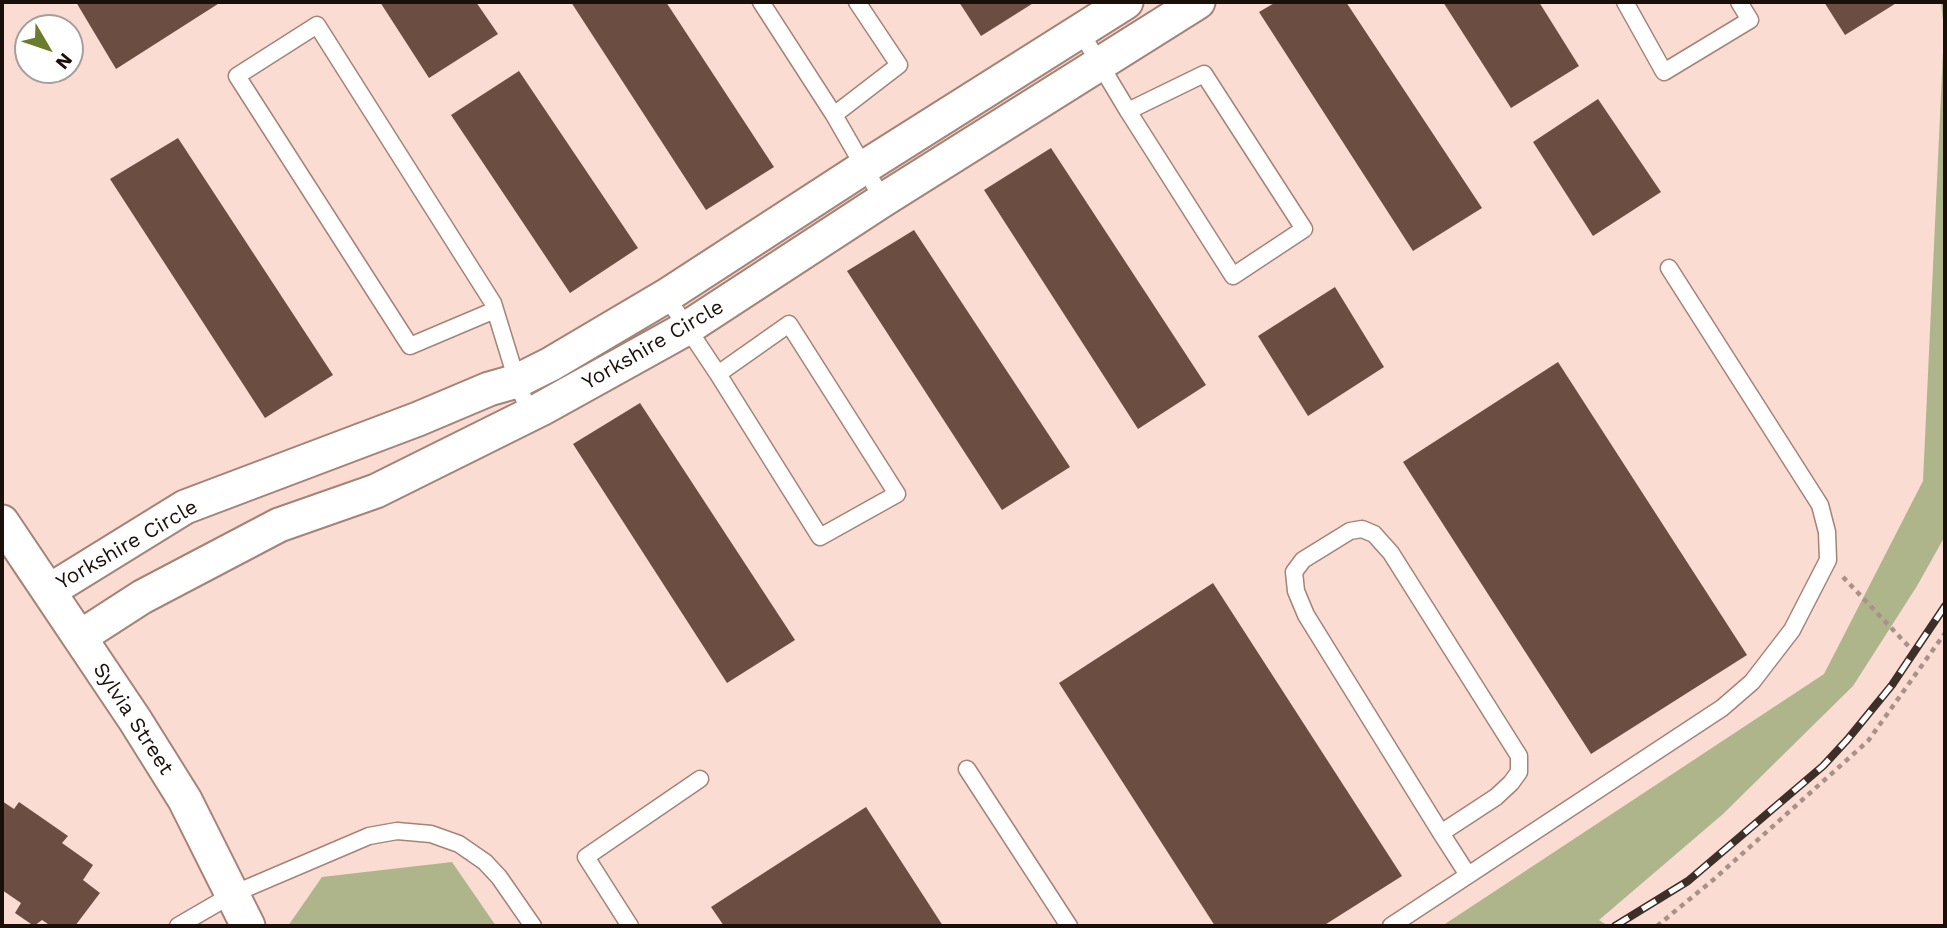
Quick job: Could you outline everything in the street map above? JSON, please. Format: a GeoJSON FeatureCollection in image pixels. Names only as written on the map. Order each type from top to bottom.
{"type":"FeatureCollection","features":[{"type":"Feature","properties":{"kind":"street","name":"Yorkshire Circle"},"geometry":{"type":"LineString","coordinates":[[49,591],[184,508],[418,419],[489,389],[517,381],[551,364],[666,296],[1126,2]]}},
{"type":"Feature","properties":{"kind":"street","name":"Yorkshire Circle"},"geometry":{"type":"LineString","coordinates":[[80,638],[142,597],[279,525],[376,491],[530,415],[687,328],[883,200],[1198,2]]}},
{"type":"Feature","properties":{"kind":"street","name":"Sylvia Street"},"geometry":{"type":"LineString","coordinates":[[2,522],[185,800],[247,926]]}},
{"type":"Feature","properties":{"kind":"lane"},"geometry":{"type":"LineString","coordinates":[[761,2],[834,116],[883,200]]}},
{"type":"Feature","properties":{"kind":"lane"},"geometry":{"type":"LineString","coordinates":[[834,116],[899,65],[857,2]]}},
{"type":"Feature","properties":{"kind":"lane"},"geometry":{"type":"LineString","coordinates":[[1625,2],[1664,72],[1750,20],[1739,2]]}},
{"type":"Feature","properties":{"kind":"lane"},"geometry":{"type":"LineString","coordinates":[[495,310],[410,346],[237,76],[317,24],[493,303],[530,415]]}},
{"type":"Feature","properties":{"kind":"lane"},"geometry":{"type":"LineString","coordinates":[[1080,31],[1128,111],[1233,276],[1304,229],[1204,74],[1128,111]]}},
{"type":"Feature","properties":{"kind":"lane"},"geometry":{"type":"LineString","coordinates":[[1391,926],[1722,708],[1752,682],[1792,630],[1828,560],[1827,532],[1820,505],[1669,268]]}},
{"type":"Feature","properties":{"kind":"lane"},"geometry":{"type":"LineString","coordinates":[[666,296],[820,537],[897,494],[789,324],[718,374]]}},
{"type":"Feature","properties":{"kind":"lane"},"geometry":{"type":"LineString","coordinates":[[1441,832],[1496,797],[1519,772],[1519,756],[1391,553],[1374,534],[1362,529],[1350,531],[1303,560],[1294,572],[1296,591],[1306,615],[1441,832],[1468,875]]}},
{"type":"Feature","properties":{"kind":"lane"},"geometry":{"type":"LineString","coordinates":[[967,769],[1069,926]]}},
{"type":"Feature","properties":{"kind":"lane"},"geometry":{"type":"LineString","coordinates":[[630,926],[586,857],[700,779]]}},
{"type":"Feature","properties":{"kind":"lane"},"geometry":{"type":"LineString","coordinates":[[178,926],[233,894],[369,836],[397,831],[431,834],[459,844],[485,862],[499,877],[533,926]]}},
{"type":"Feature","properties":{"kind":"path"},"geometry":{"type":"LineString","coordinates":[[1828,560],[1915,653]]}},
{"type":"Feature","properties":{"kind":"path"},"geometry":{"type":"LineString","coordinates":[[1657,926],[1713,880],[1868,741],[1945,633]]}},
{"type":"Feature","properties":{"kind":"green space"},"geometry":{"type":"Polygon","coordinates":[[[1941,2],[1945,2],[1945,536],[1917,586],[1853,686],[1723,814],[1599,920],[1608,926],[1442,926],[1824,674],[1923,481],[1944,30],[1941,2]]]}},
{"type":"Feature","properties":{"kind":"green space"},"geometry":{"type":"Polygon","coordinates":[[[452,862],[496,926],[288,926],[322,877],[452,862]]]}},
{"type":"Feature","properties":{"kind":"building"},"geometry":{"type":"Polygon","coordinates":[[[76,2],[221,2],[116,69],[76,2]]]}},
{"type":"Feature","properties":{"kind":"building"},"geometry":{"type":"Polygon","coordinates":[[[380,2],[476,2],[498,34],[429,78],[380,2]]]}},
{"type":"Feature","properties":{"kind":"building"},"geometry":{"type":"Polygon","coordinates":[[[571,2],[666,2],[774,167],[706,210],[571,2]]]}},
{"type":"Feature","properties":{"kind":"building"},"geometry":{"type":"Polygon","coordinates":[[[959,2],[1035,2],[981,36],[959,2]]]}},
{"type":"Feature","properties":{"kind":"building"},"geometry":{"type":"Polygon","coordinates":[[[1276,2],[1346,2],[1482,208],[1413,251],[1259,12],[1276,2]]]}},
{"type":"Feature","properties":{"kind":"building"},"geometry":{"type":"Polygon","coordinates":[[[1443,2],[1539,2],[1579,66],[1511,108],[1443,2]]]}},
{"type":"Feature","properties":{"kind":"building"},"geometry":{"type":"Polygon","coordinates":[[[1824,2],[1898,2],[1845,35],[1824,2]]]}},
{"type":"Feature","properties":{"kind":"building"},"geometry":{"type":"Polygon","coordinates":[[[519,71],[638,248],[570,293],[451,115],[519,71]]]}},
{"type":"Feature","properties":{"kind":"building"},"geometry":{"type":"Polygon","coordinates":[[[1598,99],[1661,192],[1593,236],[1533,142],[1598,99]]]}},
{"type":"Feature","properties":{"kind":"building"},"geometry":{"type":"Polygon","coordinates":[[[178,138],[333,375],[265,418],[110,179],[178,138]]]}},
{"type":"Feature","properties":{"kind":"building"},"geometry":{"type":"Polygon","coordinates":[[[1051,148],[1206,385],[1138,429],[984,190],[1051,148]]]}},
{"type":"Feature","properties":{"kind":"building"},"geometry":{"type":"Polygon","coordinates":[[[914,230],[1070,467],[1002,510],[847,271],[914,230]]]}},
{"type":"Feature","properties":{"kind":"building"},"geometry":{"type":"Polygon","coordinates":[[[1335,287],[1384,367],[1308,416],[1258,336],[1335,287]]]}},
{"type":"Feature","properties":{"kind":"building"},"geometry":{"type":"Polygon","coordinates":[[[1558,362],[1747,655],[1591,754],[1403,462],[1558,362]]]}},
{"type":"Feature","properties":{"kind":"building"},"geometry":{"type":"Polygon","coordinates":[[[640,403],[795,640],[727,683],[573,444],[640,403]]]}},
{"type":"Feature","properties":{"kind":"building"},"geometry":{"type":"Polygon","coordinates":[[[1213,583],[1402,876],[1323,926],[1215,926],[1059,683],[1213,583]]]}},
{"type":"Feature","properties":{"kind":"building"},"geometry":{"type":"Polygon","coordinates":[[[2,801],[14,809],[19,802],[68,836],[62,843],[93,865],[83,880],[100,893],[75,926],[51,926],[42,920],[34,926],[15,913],[21,903],[2,890],[2,801]]]}},
{"type":"Feature","properties":{"kind":"building"},"geometry":{"type":"Polygon","coordinates":[[[866,807],[943,926],[724,926],[711,907],[866,807]]]}},
{"type":"Feature","properties":{"kind":"railway"},"geometry":{"type":"LineString","coordinates":[[1615,926],[1688,881],[1823,766],[1892,685],[1945,606]]}}]}
